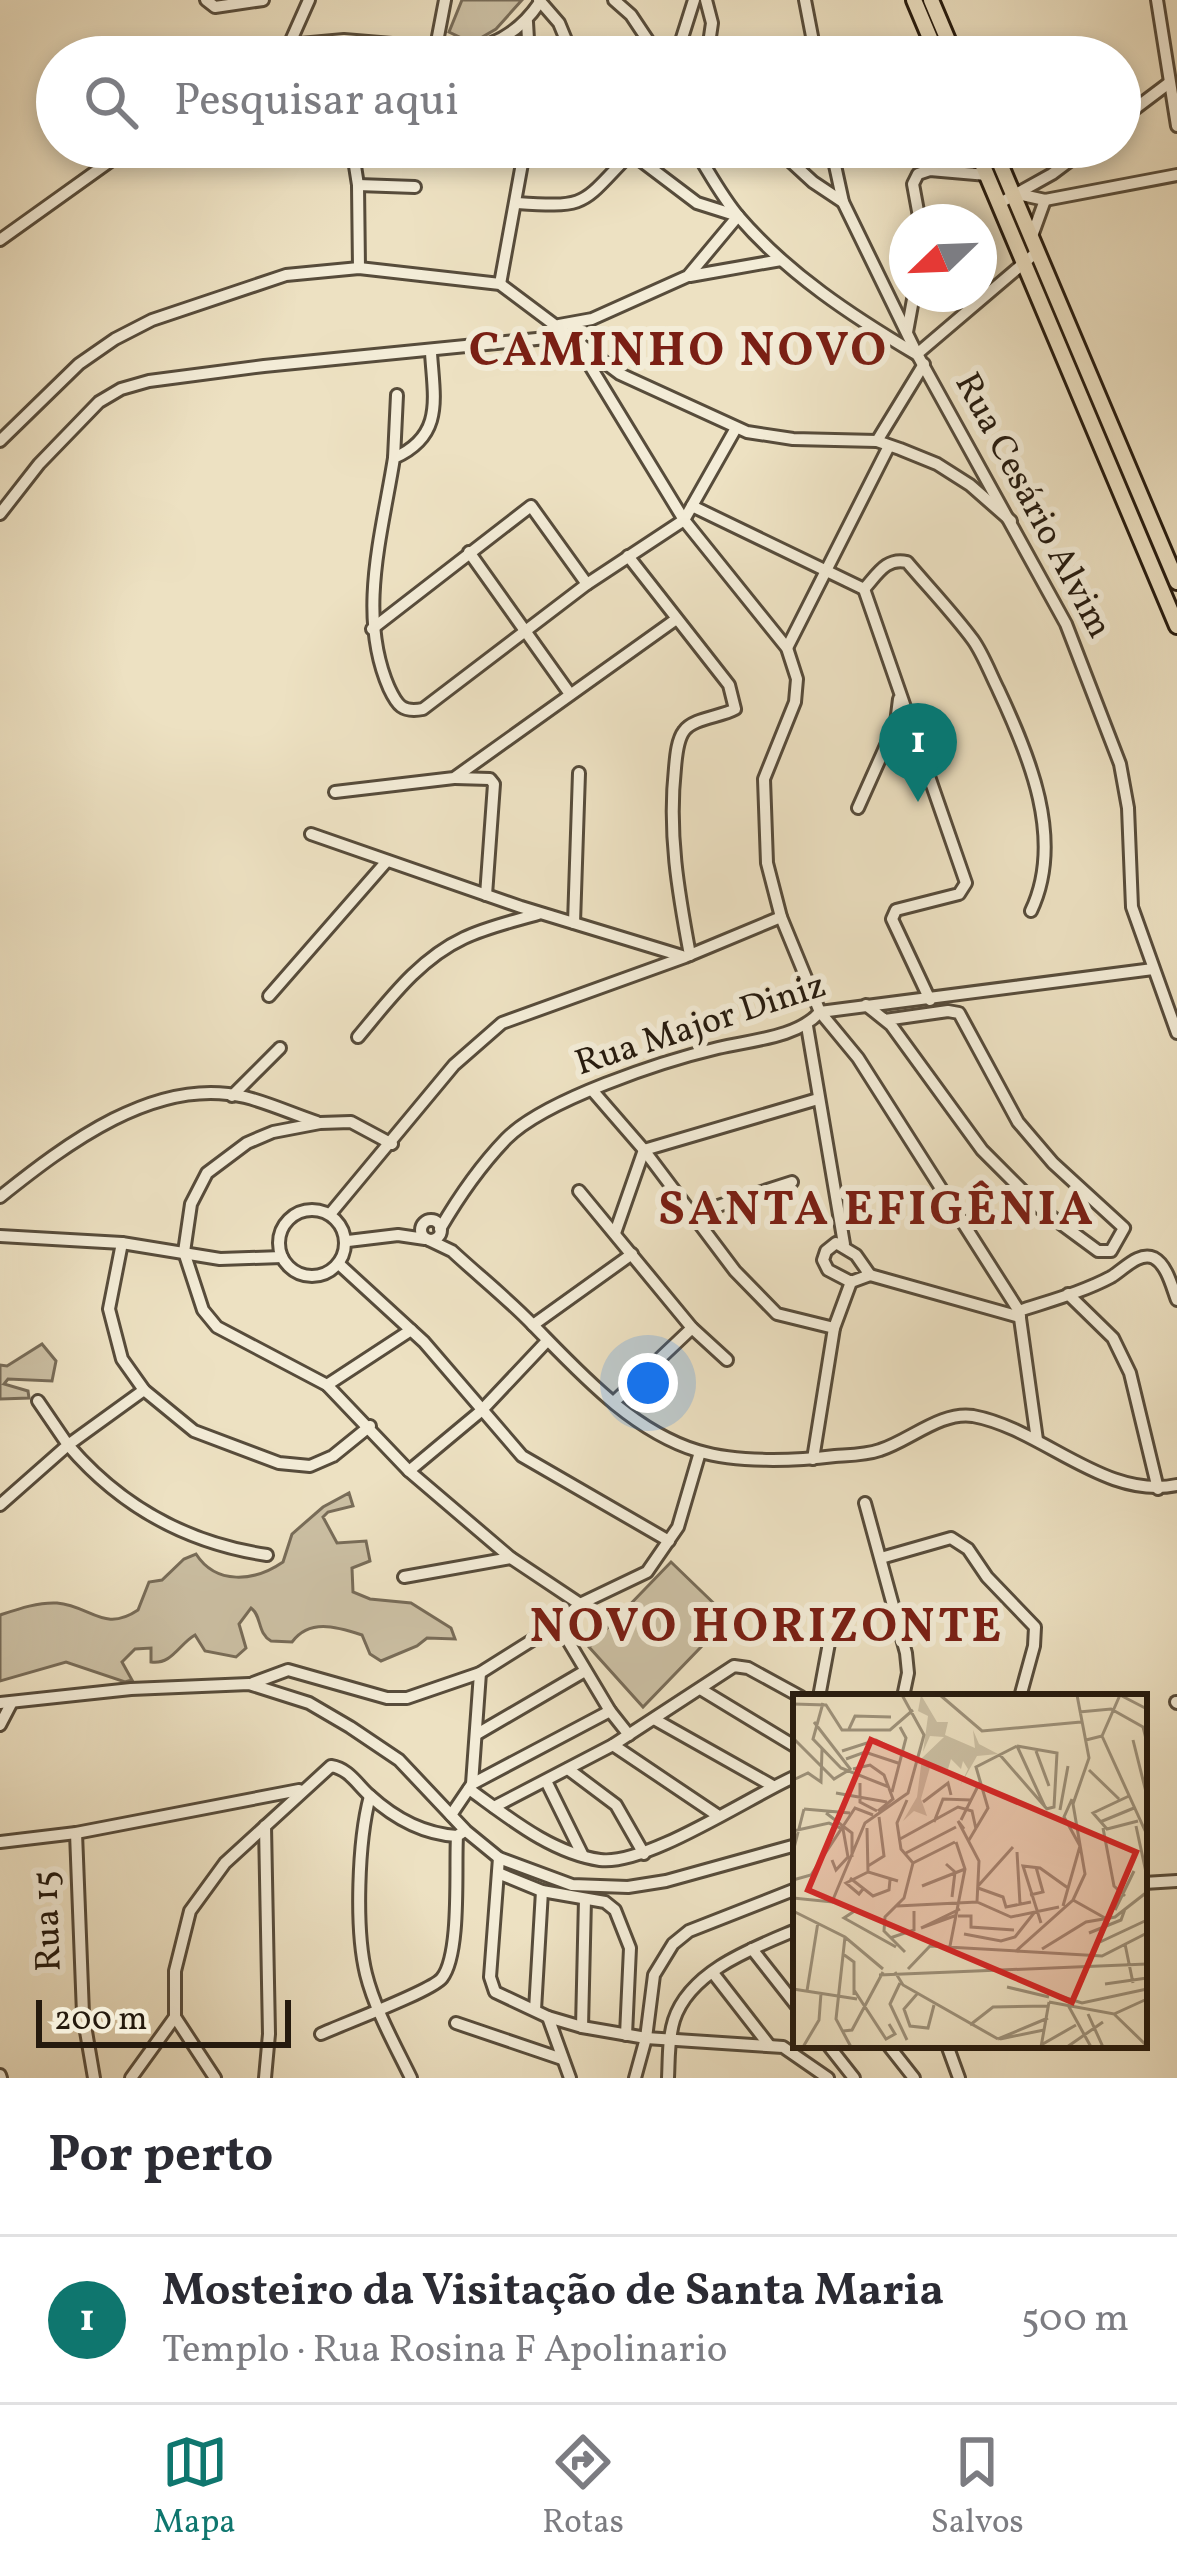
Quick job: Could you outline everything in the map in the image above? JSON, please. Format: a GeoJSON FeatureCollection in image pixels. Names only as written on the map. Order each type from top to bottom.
{"type":"FeatureCollection","features":[{"type":"Feature","properties":{"kind":"main road"},"geometry":{"type":"LineString","coordinates":[[914,0],[929,36]]}},
{"type":"Feature","properties":{"kind":"main road"},"geometry":{"type":"LineString","coordinates":[[931,0],[946,36]]}},
{"type":"Feature","properties":{"kind":"main road"},"geometry":{"type":"LineString","coordinates":[[984,168],[1011,197],[1035,243],[1155,551],[1177,626]]}},
{"type":"Feature","properties":{"kind":"main road"},"geometry":{"type":"LineString","coordinates":[[1001,168],[1025,262],[1106,434]]}},
{"type":"Feature","properties":{"kind":"main road"},"geometry":{"type":"LineString","coordinates":[[1155,551],[1177,582]]}},
{"type":"Feature","properties":{"kind":"street"},"geometry":{"type":"LineString","coordinates":[[206,0],[215,7],[262,0]]}},
{"type":"Feature","properties":{"kind":"street"},"geometry":{"type":"LineString","coordinates":[[293,36],[309,0]]}},
{"type":"Feature","properties":{"kind":"street"},"geometry":{"type":"LineString","coordinates":[[438,36],[446,0]]}},
{"type":"Feature","properties":{"kind":"street"},"geometry":{"type":"LineString","coordinates":[[614,0],[645,36]]}},
{"type":"Feature","properties":{"kind":"street"},"geometry":{"type":"LineString","coordinates":[[683,36],[694,0]]}},
{"type":"Feature","properties":{"kind":"street"},"geometry":{"type":"LineString","coordinates":[[706,0],[710,36]]}},
{"type":"Feature","properties":{"kind":"street"},"geometry":{"type":"LineString","coordinates":[[805,0],[811,36]]}},
{"type":"Feature","properties":{"kind":"street"},"geometry":{"type":"LineString","coordinates":[[1157,0],[1177,126]]}},
{"type":"Feature","properties":{"kind":"street"},"geometry":{"type":"LineString","coordinates":[[502,36],[526,22],[539,1],[559,22],[565,36]]}},
{"type":"Feature","properties":{"kind":"street"},"geometry":{"type":"LineString","coordinates":[[526,22],[527,36]]}},
{"type":"Feature","properties":{"kind":"street"},"geometry":{"type":"LineString","coordinates":[[1141,104],[1169,83]]}},
{"type":"Feature","properties":{"kind":"street"},"geometry":{"type":"LineString","coordinates":[[0,241],[101,168]]}},
{"type":"Feature","properties":{"kind":"street"},"geometry":{"type":"LineString","coordinates":[[355,168],[359,268]]}},
{"type":"Feature","properties":{"kind":"street"},"geometry":{"type":"LineString","coordinates":[[500,284],[522,168]]}},
{"type":"Feature","properties":{"kind":"street"},"geometry":{"type":"LineString","coordinates":[[517,203],[579,203],[611,168]]}},
{"type":"Feature","properties":{"kind":"street"},"geometry":{"type":"LineString","coordinates":[[651,168],[697,202],[738,215]]}},
{"type":"Feature","properties":{"kind":"street"},"geometry":{"type":"LineString","coordinates":[[707,168],[738,215],[781,260],[860,322],[920,359]]}},
{"type":"Feature","properties":{"kind":"street"},"geometry":{"type":"LineString","coordinates":[[798,168],[843,202]]}},
{"type":"Feature","properties":{"kind":"street"},"geometry":{"type":"LineString","coordinates":[[836,168],[843,202]]}},
{"type":"Feature","properties":{"kind":"street"},"geometry":{"type":"LineString","coordinates":[[1011,197],[1056,168]]}},
{"type":"Feature","properties":{"kind":"street"},"geometry":{"type":"LineString","coordinates":[[917,204],[913,184],[918,174],[929,170],[987,175]]}},
{"type":"Feature","properties":{"kind":"street"},"geometry":{"type":"LineString","coordinates":[[1011,197],[1046,200],[1177,175]]}},
{"type":"Feature","properties":{"kind":"street"},"geometry":{"type":"LineString","coordinates":[[358,184],[415,187]]}},
{"type":"Feature","properties":{"kind":"street"},"geometry":{"type":"LineString","coordinates":[[787,648],[828,569],[920,359],[1025,262],[1046,200]]}},
{"type":"Feature","properties":{"kind":"street","name":"Rua Cesário Alvim"},"geometry":{"type":"LineString","coordinates":[[843,202],[920,359],[1066,624],[1120,764],[1128,808],[1132,907],[1177,1033]]}},
{"type":"Feature","properties":{"kind":"street"},"geometry":{"type":"LineString","coordinates":[[688,276],[738,215]]}},
{"type":"Feature","properties":{"kind":"street"},"geometry":{"type":"LineString","coordinates":[[0,514],[39,464],[99,402],[121,389],[149,381],[431,352],[563,331],[688,276],[781,260]]}},
{"type":"Feature","properties":{"kind":"street"},"geometry":{"type":"LineString","coordinates":[[0,440],[79,364],[152,320],[286,275],[359,268],[500,284],[620,374],[736,428],[793,440],[883,444],[937,464],[1011,521]]}},
{"type":"Feature","properties":{"kind":"street"},"geometry":{"type":"LineString","coordinates":[[907,334],[911,312]]}},
{"type":"Feature","properties":{"kind":"street"},"geometry":{"type":"LineString","coordinates":[[581,347],[592,319]]}},
{"type":"Feature","properties":{"kind":"street"},"geometry":{"type":"LineString","coordinates":[[581,347],[684,520],[787,648],[797,679],[795,701],[764,779],[767,863],[781,917],[820,1012],[858,1058],[1020,1314],[1036,1440]]}},
{"type":"Feature","properties":{"kind":"street"},"geometry":{"type":"LineString","coordinates":[[394,458],[423,440],[430,427],[431,352]]}},
{"type":"Feature","properties":{"kind":"street"},"geometry":{"type":"LineString","coordinates":[[397,395],[394,458],[373,591],[372,629],[379,663],[397,705],[410,712],[423,709],[587,584],[684,520],[736,428]]}},
{"type":"Feature","properties":{"kind":"street"},"geometry":{"type":"LineString","coordinates":[[372,629],[531,506],[587,584]]}},
{"type":"Feature","properties":{"kind":"street"},"geometry":{"type":"LineString","coordinates":[[692,506],[864,590],[966,884],[959,894],[896,910],[892,919],[930,1000]]}},
{"type":"Feature","properties":{"kind":"street"},"geometry":{"type":"LineString","coordinates":[[469,552],[570,694]]}},
{"type":"Feature","properties":{"kind":"street"},"geometry":{"type":"LineString","coordinates":[[628,556],[728,685],[735,709],[692,725],[682,733],[676,754],[671,832],[688,956]]}},
{"type":"Feature","properties":{"kind":"street"},"geometry":{"type":"LineString","coordinates":[[864,590],[887,563],[907,562],[976,643],[1012,720],[1037,792],[1044,863],[1031,911]]}},
{"type":"Feature","properties":{"kind":"street"},"geometry":{"type":"LineString","coordinates":[[454,778],[675,620]]}},
{"type":"Feature","properties":{"kind":"street"},"geometry":{"type":"LineString","coordinates":[[859,808],[896,723],[899,695]]}},
{"type":"Feature","properties":{"kind":"street"},"geometry":{"type":"LineString","coordinates":[[574,923],[579,772]]}},
{"type":"Feature","properties":{"kind":"street"},"geometry":{"type":"LineString","coordinates":[[335,792],[454,778],[490,779],[494,784],[486,895]]}},
{"type":"Feature","properties":{"kind":"street"},"geometry":{"type":"LineString","coordinates":[[311,834],[541,913],[688,956]]}},
{"type":"Feature","properties":{"kind":"street"},"geometry":{"type":"LineString","coordinates":[[269,996],[387,861]]}},
{"type":"Feature","properties":{"kind":"street"},"geometry":{"type":"LineString","coordinates":[[358,1037],[411,975],[434,956],[465,937],[541,913]]}},
{"type":"Feature","properties":{"kind":"street"},"geometry":{"type":"LineString","coordinates":[[331,1213],[454,1065],[502,1023],[781,917]]}},
{"type":"Feature","properties":{"kind":"street","name":"Rua Major Diniz"},"geometry":{"type":"LineString","coordinates":[[440,1230],[508,1137],[539,1115],[592,1090],[708,1051],[807,1026],[820,1012],[1153,969]]}},
{"type":"Feature","properties":{"kind":"street"},"geometry":{"type":"LineString","coordinates":[[866,1005],[923,1065],[982,1150],[1041,1209],[1098,1251],[1111,1250],[1124,1228],[1053,1163],[1018,1122],[958,1013],[885,1020]]}},
{"type":"Feature","properties":{"kind":"street"},"geometry":{"type":"LineString","coordinates":[[807,1026],[844,1244],[870,1275]]}},
{"type":"Feature","properties":{"kind":"street"},"geometry":{"type":"LineString","coordinates":[[232,1096],[280,1048]]}},
{"type":"Feature","properties":{"kind":"street"},"geometry":{"type":"LineString","coordinates":[[592,1090],[644,1150],[735,1271],[777,1314],[834,1328]]}},
{"type":"Feature","properties":{"kind":"street"},"geometry":{"type":"LineString","coordinates":[[0,1197],[41,1164],[128,1108],[168,1099],[232,1096],[320,1123]]}},
{"type":"Feature","properties":{"kind":"street"},"geometry":{"type":"LineString","coordinates":[[644,1150],[818,1099]]}},
{"type":"Feature","properties":{"kind":"street"},"geometry":{"type":"LineString","coordinates":[[392,1144],[351,1122],[320,1123],[273,1132],[247,1143],[207,1172],[191,1204],[184,1252],[203,1310],[217,1327],[327,1385],[410,1471],[512,1558],[580,1604]]}},
{"type":"Feature","properties":{"kind":"street"},"geometry":{"type":"LineString","coordinates":[[615,1233],[644,1150]]}},
{"type":"Feature","properties":{"kind":"street"},"geometry":{"type":"LineString","coordinates":[[693,1214],[792,1182]]}},
{"type":"Feature","properties":{"kind":"street"},"geometry":{"type":"LineString","coordinates":[[579,1191],[692,1328],[727,1360]]}},
{"type":"Feature","properties":{"kind":"street","name":"Rua Major Diniz"},"geometry":{"type":"LineString","coordinates":[[398,1235],[454,1206]]}},
{"type":"Feature","properties":{"kind":"street"},"geometry":{"type":"LineString","coordinates":[[315,1208],[331,1213],[348,1241],[340,1265],[326,1275],[308,1277],[292,1270],[282,1257],[279,1240],[284,1223],[298,1212],[315,1208]]}},
{"type":"Feature","properties":{"kind":"street"},"geometry":{"type":"LineString","coordinates":[[427,1239],[421,1232],[426,1223],[440,1230],[452,1251]]}},
{"type":"Feature","properties":{"kind":"street"},"geometry":{"type":"LineString","coordinates":[[427,1239],[440,1230]]}},
{"type":"Feature","properties":{"kind":"street"},"geometry":{"type":"LineString","coordinates":[[348,1241],[398,1235],[427,1239],[452,1251],[614,1402],[654,1433],[700,1452],[814,1459],[878,1451],[962,1414],[1036,1440],[1118,1479],[1158,1489],[1177,1485]]}},
{"type":"Feature","properties":{"kind":"street"},"geometry":{"type":"LineString","coordinates":[[0,1236],[122,1243],[220,1259],[282,1257]]}},
{"type":"Feature","properties":{"kind":"street"},"geometry":{"type":"LineString","coordinates":[[122,1243],[109,1309],[122,1360],[144,1390],[194,1431],[279,1463],[310,1466],[333,1456],[370,1426]]}},
{"type":"Feature","properties":{"kind":"street"},"geometry":{"type":"LineString","coordinates":[[844,1244],[836,1243],[823,1260],[829,1270],[851,1282],[870,1275],[1020,1314],[1149,1256],[1168,1276],[1177,1300]]}},
{"type":"Feature","properties":{"kind":"street"},"geometry":{"type":"LineString","coordinates":[[533,1325],[632,1254]]}},
{"type":"Feature","properties":{"kind":"street"},"geometry":{"type":"LineString","coordinates":[[340,1265],[411,1330],[522,1456],[669,1541]]}},
{"type":"Feature","properties":{"kind":"street"},"geometry":{"type":"LineString","coordinates":[[814,1459],[834,1328],[851,1282]]}},
{"type":"Feature","properties":{"kind":"street"},"geometry":{"type":"LineString","coordinates":[[1068,1294],[1113,1338],[1130,1373],[1158,1489]]}},
{"type":"Feature","properties":{"kind":"street"},"geometry":{"type":"LineString","coordinates":[[614,1402],[692,1328]]}},
{"type":"Feature","properties":{"kind":"street"},"geometry":{"type":"LineString","coordinates":[[327,1385],[411,1330]]}},
{"type":"Feature","properties":{"kind":"street"},"geometry":{"type":"LineString","coordinates":[[410,1471],[481,1411],[547,1341]]}},
{"type":"Feature","properties":{"kind":"street"},"geometry":{"type":"LineString","coordinates":[[0,1505],[68,1445],[144,1390]]}},
{"type":"Feature","properties":{"kind":"street"},"geometry":{"type":"LineString","coordinates":[[38,1401],[100,1482],[203,1542],[267,1556]]}},
{"type":"Feature","properties":{"kind":"street"},"geometry":{"type":"LineString","coordinates":[[0,1725],[6,1702],[130,1689],[250,1684],[288,1670],[387,1698],[407,1698],[480,1673],[558,1624],[580,1604],[646,1572],[678,1526],[700,1452]]}},
{"type":"Feature","properties":{"kind":"street"},"geometry":{"type":"LineString","coordinates":[[865,1503],[906,1653],[904,1694]]}},
{"type":"Feature","properties":{"kind":"street"},"geometry":{"type":"LineString","coordinates":[[881,1558],[951,1538],[968,1549],[1035,1627],[1021,1694]]}},
{"type":"Feature","properties":{"kind":"street"},"geometry":{"type":"LineString","coordinates":[[404,1577],[512,1558]]}},
{"type":"Feature","properties":{"kind":"street"},"geometry":{"type":"LineString","coordinates":[[558,1624],[628,1735]]}},
{"type":"Feature","properties":{"kind":"street"},"geometry":{"type":"LineString","coordinates":[[820,1694],[829,1643]]}},
{"type":"Feature","properties":{"kind":"street"},"geometry":{"type":"LineString","coordinates":[[494,1808],[613,1744],[734,1666],[748,1667],[796,1694]]}},
{"type":"Feature","properties":{"kind":"street"},"geometry":{"type":"LineString","coordinates":[[477,1734],[584,1671]]}},
{"type":"Feature","properties":{"kind":"street"},"geometry":{"type":"LineString","coordinates":[[471,1786],[480,1673]]}},
{"type":"Feature","properties":{"kind":"street"},"geometry":{"type":"LineString","coordinates":[[250,1684],[308,1703],[399,1760],[451,1815],[461,1833],[453,1939],[442,1978],[426,1991],[321,2035]]}},
{"type":"Feature","properties":{"kind":"street"},"geometry":{"type":"LineString","coordinates":[[702,1690],[793,1745]]}},
{"type":"Feature","properties":{"kind":"street"},"geometry":{"type":"LineString","coordinates":[[451,1815],[471,1786],[610,1712]]}},
{"type":"Feature","properties":{"kind":"street"},"geometry":{"type":"LineString","coordinates":[[654,1719],[773,1786]]}},
{"type":"Feature","properties":{"kind":"street"},"geometry":{"type":"LineString","coordinates":[[613,1744],[717,1815]]}},
{"type":"Feature","properties":{"kind":"street"},"geometry":{"type":"LineString","coordinates":[[215,2078],[176,2017],[176,1971],[190,1911],[213,1876],[331,1766],[340,1767],[370,1796],[417,1828],[461,1833],[499,1858],[572,1885],[628,1887],[666,1882],[793,1845]]}},
{"type":"Feature","properties":{"kind":"street"},"geometry":{"type":"LineString","coordinates":[[568,1769],[616,1805],[644,1854]]}},
{"type":"Feature","properties":{"kind":"street"},"geometry":{"type":"LineString","coordinates":[[471,1786],[522,1828],[584,1856],[611,1860],[644,1854],[793,1777]]}},
{"type":"Feature","properties":{"kind":"street"},"geometry":{"type":"LineString","coordinates":[[546,1781],[584,1856]]}},
{"type":"Feature","properties":{"kind":"street"},"geometry":{"type":"LineString","coordinates":[[0,1842],[76,1833],[302,1789]]}},
{"type":"Feature","properties":{"kind":"street"},"geometry":{"type":"LineString","coordinates":[[370,1796],[361,1863],[364,1966],[411,2078]]}},
{"type":"Feature","properties":{"kind":"street"},"geometry":{"type":"LineString","coordinates":[[265,1826],[269,2012],[265,2078]]}},
{"type":"Feature","properties":{"kind":"street","name":"Rua 15"},"geometry":{"type":"LineString","coordinates":[[76,1833],[83,2014],[94,2078]]}},
{"type":"Feature","properties":{"kind":"street"},"geometry":{"type":"LineString","coordinates":[[499,1858],[492,1987],[548,2017],[582,2027],[646,2038],[790,2050],[828,2078]]}},
{"type":"Feature","properties":{"kind":"street"},"geometry":{"type":"LineString","coordinates":[[498,1873],[542,1891],[605,1902],[622,1921],[630,1948],[626,2035]]}},
{"type":"Feature","properties":{"kind":"street"},"geometry":{"type":"LineString","coordinates":[[1147,1883],[1177,1881]]}},
{"type":"Feature","properties":{"kind":"street"},"geometry":{"type":"LineString","coordinates":[[635,2078],[654,1975],[674,1944],[689,1930],[793,1890]]}},
{"type":"Feature","properties":{"kind":"street"},"geometry":{"type":"LineString","coordinates":[[535,2010],[542,1891]]}},
{"type":"Feature","properties":{"kind":"street"},"geometry":{"type":"LineString","coordinates":[[582,2027],[585,1899]]}},
{"type":"Feature","properties":{"kind":"street"},"geometry":{"type":"LineString","coordinates":[[668,2078],[670,2039],[679,2009],[713,1972],[793,1931]]}},
{"type":"Feature","properties":{"kind":"street"},"geometry":{"type":"LineString","coordinates":[[752,1949],[793,2001]]}},
{"type":"Feature","properties":{"kind":"street"},"geometry":{"type":"LineString","coordinates":[[713,1972],[769,2045]]}},
{"type":"Feature","properties":{"kind":"street"},"geometry":{"type":"LineString","coordinates":[[131,2078],[176,2017]]}},
{"type":"Feature","properties":{"kind":"street"},"geometry":{"type":"LineString","coordinates":[[548,2017],[570,2078]]}},
{"type":"Feature","properties":{"kind":"street"},"geometry":{"type":"LineString","coordinates":[[456,2024],[562,2059]]}},
{"type":"Feature","properties":{"kind":"street"},"geometry":{"type":"LineString","coordinates":[[830,2048],[854,2078]]}},
{"type":"Feature","properties":{"kind":"street"},"geometry":{"type":"LineString","coordinates":[[890,2048],[914,2078]]}},
{"type":"Feature","properties":{"kind":"street"},"geometry":{"type":"LineString","coordinates":[[948,2048],[959,2078]]}},
{"type":"Feature","properties":{"kind":"street"},"geometry":{"type":"LineString","coordinates":[[942,2077],[953,2066]]}},
{"type":"Feature","properties":{"kind":"shaded area"},"geometry":{"type":"Polygon","coordinates":[[[462,0],[522,0],[484,36],[449,32],[462,0]]]}},
{"type":"Feature","properties":{"kind":"shaded area"},"geometry":{"type":"Polygon","coordinates":[[[42,1344],[56,1361],[52,1381],[8,1379],[4,1384],[28,1391],[29,1398],[0,1399],[0,1365],[7,1366],[42,1344]]]}},
{"type":"Feature","properties":{"kind":"shaded area"},"geometry":{"type":"Polygon","coordinates":[[[349,1493],[353,1506],[323,1517],[337,1543],[366,1541],[370,1561],[352,1568],[353,1592],[370,1599],[411,1603],[451,1628],[455,1639],[427,1638],[381,1661],[370,1654],[362,1635],[332,1627],[306,1630],[292,1642],[271,1641],[251,1608],[239,1624],[246,1648],[236,1657],[205,1651],[195,1635],[158,1662],[151,1662],[151,1648],[135,1649],[122,1662],[132,1680],[125,1682],[66,1662],[0,1681],[0,1615],[57,1603],[106,1619],[126,1616],[138,1610],[149,1582],[162,1580],[196,1554],[225,1575],[260,1574],[283,1562],[292,1534],[323,1507],[349,1493]]]}},
{"type":"Feature","properties":{"kind":"shaded area"},"geometry":{"type":"Polygon","coordinates":[[[671,1562],[729,1618],[643,1707],[589,1647],[671,1562]]]}},
{"type":"Feature","properties":{"kind":"place","name":"Mosteiro da Visitação de Santa Maria"},"geometry":{"type":"Point","coordinates":[918,802]}},
{"type":"Feature","properties":{"kind":"district","name":"CAMINHO NOVO"},"geometry":{"type":"Point","coordinates":[679,352]}},
{"type":"Feature","properties":{"kind":"district","name":"SANTA EFIGÊNIA"},"geometry":{"type":"Point","coordinates":[877,1211]}},
{"type":"Feature","properties":{"kind":"district","name":"NOVO HORIZONTE"},"geometry":{"type":"Point","coordinates":[767,1628]}}]}
